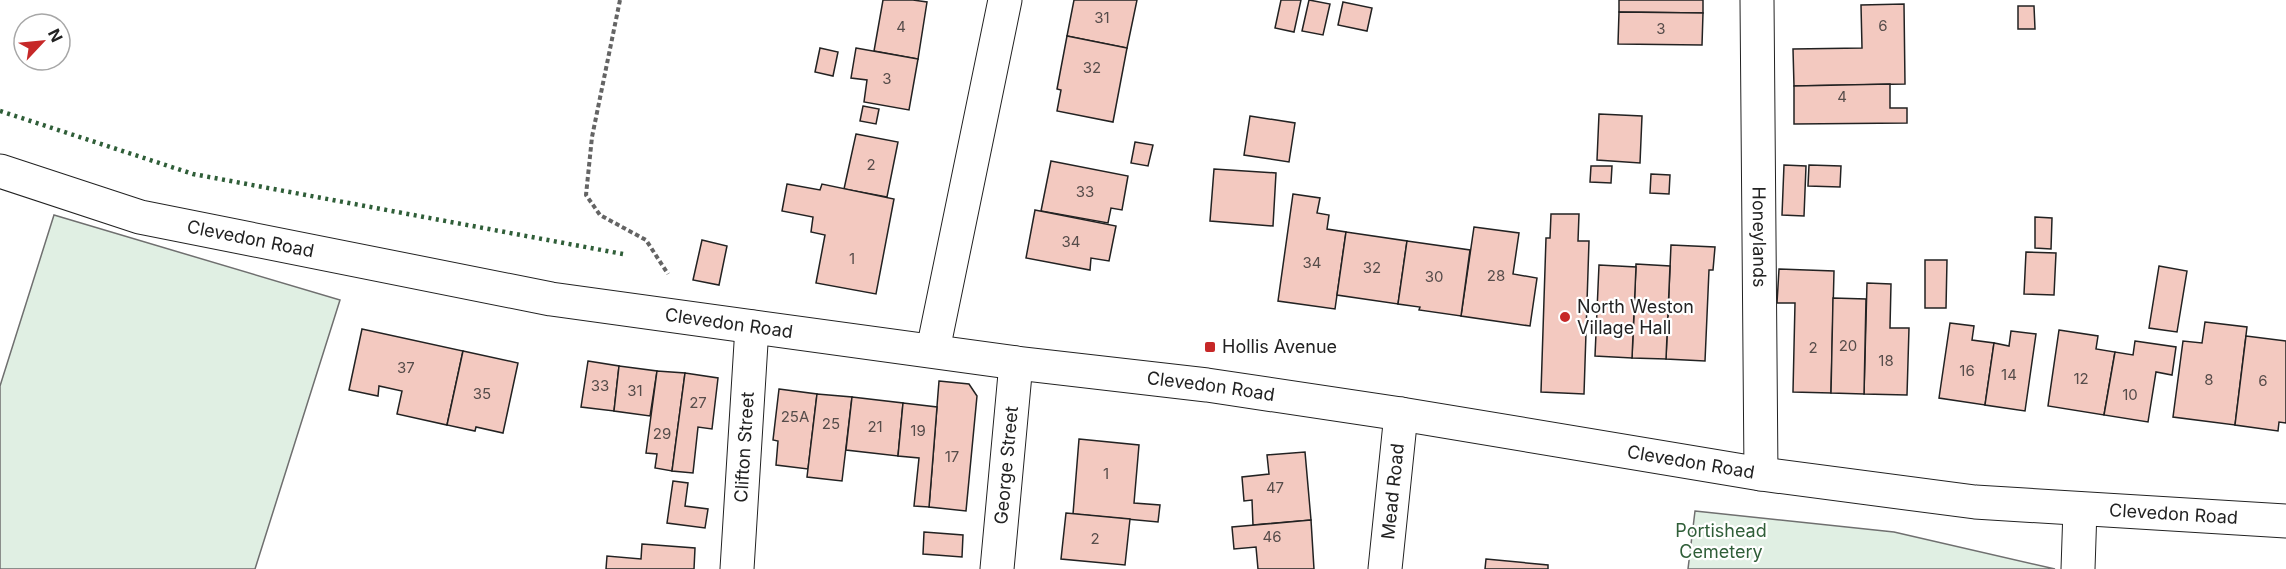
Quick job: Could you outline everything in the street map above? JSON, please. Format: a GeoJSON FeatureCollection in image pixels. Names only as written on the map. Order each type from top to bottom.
{"type":"FeatureCollection","features":[{"type":"Feature","properties":{"kind":"main road"},"geometry":{"type":"LineString","coordinates":[[933,350],[1005,0]]}},
{"type":"Feature","properties":{"kind":"main road","name":"Honeylands"},"geometry":{"type":"LineString","coordinates":[[1757,0],[1761,474]]}},
{"type":"Feature","properties":{"kind":"main road","name":"Clevedon Road"},"geometry":{"type":"LineString","coordinates":[[0,171],[140,217],[551,299],[1016,363],[1207,385],[1401,414],[1761,474],[1976,502],[2286,521]]}},
{"type":"Feature","properties":{"kind":"main road","name":"Clifton Street"},"geometry":{"type":"LineString","coordinates":[[737,569],[752,327]]}},
{"type":"Feature","properties":{"kind":"main road","name":"George Street"},"geometry":{"type":"LineString","coordinates":[[997,569],[1016,363]]}},
{"type":"Feature","properties":{"kind":"main road","name":"Mead Road"},"geometry":{"type":"LineString","coordinates":[[1385,569],[1401,414]]}},
{"type":"Feature","properties":{"kind":"main road"},"geometry":{"type":"LineString","coordinates":[[2078,569],[2080,508]]}},
{"type":"Feature","properties":{"kind":"path"},"geometry":{"type":"LineString","coordinates":[[621,0],[591,137],[586,195],[600,215],[646,240],[669,274],[681,317]]}},
{"type":"Feature","properties":{"kind":"green space"},"geometry":{"type":"Polygon","coordinates":[[[54,215],[340,300],[255,569],[0,569],[0,386],[54,215]]]}},
{"type":"Feature","properties":{"kind":"green space","name":"Portishead Cemetery"},"geometry":{"type":"Polygon","coordinates":[[[1695,511],[1894,532],[2055,569],[1688,569],[1695,511]]]}},
{"type":"Feature","properties":{"kind":"building"},"geometry":{"type":"Polygon","coordinates":[[[883,0],[927,2],[918,59],[874,51],[883,0]]]}},
{"type":"Feature","properties":{"kind":"building"},"geometry":{"type":"Polygon","coordinates":[[[1074,0],[1137,0],[1127,48],[1067,36],[1074,0]]]}},
{"type":"Feature","properties":{"kind":"building"},"geometry":{"type":"Polygon","coordinates":[[[1281,0],[1301,0],[1294,32],[1275,28],[1281,0]]]}},
{"type":"Feature","properties":{"kind":"building"},"geometry":{"type":"Polygon","coordinates":[[[1309,0],[1330,4],[1323,35],[1302,31],[1309,0]]]}},
{"type":"Feature","properties":{"kind":"building"},"geometry":{"type":"Polygon","coordinates":[[[1619,0],[1703,0],[1703,13],[1619,12],[1619,0]]]}},
{"type":"Feature","properties":{"kind":"building"},"geometry":{"type":"Polygon","coordinates":[[[1343,2],[1372,8],[1367,31],[1338,25],[1343,2]]]}},
{"type":"Feature","properties":{"kind":"building"},"geometry":{"type":"Polygon","coordinates":[[[1904,4],[1905,84],[1794,86],[1793,49],[1862,48],[1861,5],[1904,4]]]}},
{"type":"Feature","properties":{"kind":"building"},"geometry":{"type":"Polygon","coordinates":[[[2018,6],[2034,6],[2035,29],[2018,29],[2018,6]]]}},
{"type":"Feature","properties":{"kind":"building"},"geometry":{"type":"Polygon","coordinates":[[[1619,12],[1703,13],[1702,45],[1618,44],[1619,12]]]}},
{"type":"Feature","properties":{"kind":"building"},"geometry":{"type":"Polygon","coordinates":[[[1067,36],[1127,48],[1113,122],[1057,111],[1061,90],[1057,89],[1067,36]]]}},
{"type":"Feature","properties":{"kind":"building"},"geometry":{"type":"Polygon","coordinates":[[[820,48],[838,52],[833,76],[815,72],[820,48]]]}},
{"type":"Feature","properties":{"kind":"building"},"geometry":{"type":"Polygon","coordinates":[[[856,48],[918,59],[909,110],[864,102],[867,80],[851,78],[856,48]]]}},
{"type":"Feature","properties":{"kind":"building"},"geometry":{"type":"Polygon","coordinates":[[[1890,84],[1890,108],[1907,108],[1907,123],[1794,124],[1794,86],[1890,84]]]}},
{"type":"Feature","properties":{"kind":"building"},"geometry":{"type":"Polygon","coordinates":[[[863,106],[879,109],[876,124],[860,121],[863,106]]]}},
{"type":"Feature","properties":{"kind":"building"},"geometry":{"type":"Polygon","coordinates":[[[1599,114],[1642,116],[1640,163],[1597,160],[1599,114]]]}},
{"type":"Feature","properties":{"kind":"building"},"geometry":{"type":"Polygon","coordinates":[[[1250,116],[1295,123],[1289,162],[1244,155],[1250,116]]]}},
{"type":"Feature","properties":{"kind":"building"},"geometry":{"type":"Polygon","coordinates":[[[856,134],[898,142],[887,197],[844,189],[856,134]]]}},
{"type":"Feature","properties":{"kind":"building"},"geometry":{"type":"Polygon","coordinates":[[[1135,142],[1153,145],[1148,166],[1131,163],[1135,142]]]}},
{"type":"Feature","properties":{"kind":"building"},"geometry":{"type":"Polygon","coordinates":[[[1051,161],[1128,176],[1122,210],[1111,208],[1108,223],[1041,211],[1051,161]]]}},
{"type":"Feature","properties":{"kind":"building"},"geometry":{"type":"Polygon","coordinates":[[[1784,165],[1806,166],[1804,216],[1782,215],[1784,165]]]}},
{"type":"Feature","properties":{"kind":"building"},"geometry":{"type":"Polygon","coordinates":[[[1809,165],[1841,166],[1840,187],[1808,186],[1809,165]]]}},
{"type":"Feature","properties":{"kind":"building"},"geometry":{"type":"Polygon","coordinates":[[[1591,166],[1612,166],[1611,183],[1590,182],[1591,166]]]}},
{"type":"Feature","properties":{"kind":"building"},"geometry":{"type":"Polygon","coordinates":[[[1214,169],[1276,173],[1273,226],[1210,221],[1214,169]]]}},
{"type":"Feature","properties":{"kind":"building"},"geometry":{"type":"Polygon","coordinates":[[[1651,174],[1670,175],[1669,194],[1650,193],[1651,174]]]}},
{"type":"Feature","properties":{"kind":"building"},"geometry":{"type":"Polygon","coordinates":[[[787,184],[820,190],[822,184],[894,199],[876,294],[816,283],[825,235],[811,232],[813,217],[782,211],[787,184]]]}},
{"type":"Feature","properties":{"kind":"building"},"geometry":{"type":"Polygon","coordinates":[[[1293,194],[1320,198],[1317,213],[1329,215],[1327,229],[1346,232],[1335,309],[1278,301],[1293,194]]]}},
{"type":"Feature","properties":{"kind":"building"},"geometry":{"type":"Polygon","coordinates":[[[1035,210],[1116,226],[1109,261],[1091,258],[1090,270],[1026,258],[1035,210]]]}},
{"type":"Feature","properties":{"kind":"building","name":"North Weston Village Hall"},"geometry":{"type":"Polygon","coordinates":[[[1551,214],[1579,214],[1578,241],[1589,241],[1584,394],[1541,392],[1546,238],[1550,238],[1551,214]]]}},
{"type":"Feature","properties":{"kind":"building"},"geometry":{"type":"Polygon","coordinates":[[[2035,217],[2052,218],[2051,249],[2035,248],[2035,217]]]}},
{"type":"Feature","properties":{"kind":"building"},"geometry":{"type":"Polygon","coordinates":[[[1474,227],[1519,233],[1513,274],[1537,278],[1530,326],[1461,316],[1474,227]]]}},
{"type":"Feature","properties":{"kind":"building"},"geometry":{"type":"Polygon","coordinates":[[[1346,232],[1407,241],[1398,304],[1337,295],[1346,232]]]}},
{"type":"Feature","properties":{"kind":"building"},"geometry":{"type":"Polygon","coordinates":[[[702,240],[727,246],[719,285],[693,280],[702,240]]]}},
{"type":"Feature","properties":{"kind":"building"},"geometry":{"type":"Polygon","coordinates":[[[1407,241],[1470,250],[1461,316],[1419,310],[1420,307],[1398,304],[1407,241]]]}},
{"type":"Feature","properties":{"kind":"building"},"geometry":{"type":"Polygon","coordinates":[[[1671,245],[1715,247],[1713,270],[1709,270],[1705,361],[1666,359],[1671,245]]]}},
{"type":"Feature","properties":{"kind":"building"},"geometry":{"type":"Polygon","coordinates":[[[2026,252],[2056,253],[2054,295],[2024,294],[2026,252]]]}},
{"type":"Feature","properties":{"kind":"building"},"geometry":{"type":"Polygon","coordinates":[[[1925,260],[1947,260],[1946,308],[1925,308],[1925,260]]]}},
{"type":"Feature","properties":{"kind":"building"},"geometry":{"type":"Polygon","coordinates":[[[1636,264],[1670,266],[1666,359],[1632,358],[1636,264]]]}},
{"type":"Feature","properties":{"kind":"building"},"geometry":{"type":"Polygon","coordinates":[[[1599,265],[1636,267],[1632,358],[1595,356],[1599,265]]]}},
{"type":"Feature","properties":{"kind":"building"},"geometry":{"type":"Polygon","coordinates":[[[2159,266],[2187,271],[2177,332],[2149,328],[2159,266]]]}},
{"type":"Feature","properties":{"kind":"building"},"geometry":{"type":"Polygon","coordinates":[[[1779,269],[1834,271],[1831,393],[1793,392],[1795,303],[1777,303],[1779,269]]]}},
{"type":"Feature","properties":{"kind":"building"},"geometry":{"type":"Polygon","coordinates":[[[1867,283],[1891,284],[1890,328],[1909,328],[1907,395],[1864,394],[1867,283]]]}},
{"type":"Feature","properties":{"kind":"building"},"geometry":{"type":"Polygon","coordinates":[[[1833,298],[1866,299],[1864,394],[1831,393],[1833,298]]]}},
{"type":"Feature","properties":{"kind":"building"},"geometry":{"type":"Polygon","coordinates":[[[2205,322],[2247,327],[2235,425],[2173,417],[2183,341],[2202,343],[2205,322]]]}},
{"type":"Feature","properties":{"kind":"building"},"geometry":{"type":"Polygon","coordinates":[[[1950,323],[1974,326],[1972,340],[1994,343],[1985,405],[1939,398],[1950,323]]]}},
{"type":"Feature","properties":{"kind":"building"},"geometry":{"type":"Polygon","coordinates":[[[362,329],[463,351],[447,425],[397,414],[402,391],[379,386],[378,396],[349,390],[362,329]]]}},
{"type":"Feature","properties":{"kind":"building"},"geometry":{"type":"Polygon","coordinates":[[[2059,330],[2098,336],[2096,349],[2115,352],[2104,415],[2048,406],[2059,330]]]}},
{"type":"Feature","properties":{"kind":"building"},"geometry":{"type":"Polygon","coordinates":[[[2011,331],[2036,334],[2025,411],[1985,405],[1994,343],[2009,346],[2011,331]]]}},
{"type":"Feature","properties":{"kind":"building"},"geometry":{"type":"Polygon","coordinates":[[[2246,336],[2286,341],[2286,423],[2279,422],[2278,431],[2235,425],[2246,336]]]}},
{"type":"Feature","properties":{"kind":"building"},"geometry":{"type":"Polygon","coordinates":[[[2135,341],[2176,347],[2172,375],[2156,372],[2148,422],[2104,415],[2115,352],[2133,355],[2135,341]]]}},
{"type":"Feature","properties":{"kind":"building"},"geometry":{"type":"Polygon","coordinates":[[[463,351],[518,363],[503,433],[476,427],[475,431],[447,425],[463,351]]]}},
{"type":"Feature","properties":{"kind":"building"},"geometry":{"type":"Polygon","coordinates":[[[588,361],[619,366],[614,411],[581,407],[588,361]]]}},
{"type":"Feature","properties":{"kind":"building"},"geometry":{"type":"Polygon","coordinates":[[[619,366],[657,371],[650,416],[614,411],[619,366]]]}},
{"type":"Feature","properties":{"kind":"building"},"geometry":{"type":"Polygon","coordinates":[[[657,371],[685,373],[672,471],[655,468],[657,454],[646,453],[657,371]]]}},
{"type":"Feature","properties":{"kind":"building"},"geometry":{"type":"Polygon","coordinates":[[[685,373],[718,378],[712,429],[698,427],[693,473],[672,471],[685,373]]]}},
{"type":"Feature","properties":{"kind":"building"},"geometry":{"type":"Polygon","coordinates":[[[939,381],[969,384],[977,396],[966,511],[929,507],[939,381]]]}},
{"type":"Feature","properties":{"kind":"building"},"geometry":{"type":"Polygon","coordinates":[[[779,389],[817,394],[808,469],[776,465],[778,441],[773,440],[779,389]]]}},
{"type":"Feature","properties":{"kind":"building"},"geometry":{"type":"Polygon","coordinates":[[[817,394],[852,397],[842,481],[807,477],[817,394]]]}},
{"type":"Feature","properties":{"kind":"building"},"geometry":{"type":"Polygon","coordinates":[[[852,397],[903,403],[898,456],[846,450],[852,397]]]}},
{"type":"Feature","properties":{"kind":"building"},"geometry":{"type":"Polygon","coordinates":[[[903,403],[937,407],[929,507],[914,506],[919,458],[898,456],[903,403]]]}},
{"type":"Feature","properties":{"kind":"building"},"geometry":{"type":"Polygon","coordinates":[[[1079,439],[1139,445],[1134,503],[1160,505],[1158,522],[1073,514],[1079,439]]]}},
{"type":"Feature","properties":{"kind":"building"},"geometry":{"type":"Polygon","coordinates":[[[1305,452],[1311,520],[1253,525],[1252,500],[1244,501],[1242,477],[1269,474],[1267,455],[1305,452]]]}},
{"type":"Feature","properties":{"kind":"building"},"geometry":{"type":"Polygon","coordinates":[[[673,481],[688,483],[685,506],[708,509],[705,528],[667,523],[673,481]]]}},
{"type":"Feature","properties":{"kind":"building"},"geometry":{"type":"Polygon","coordinates":[[[1066,513],[1130,519],[1125,565],[1061,559],[1066,513]]]}},
{"type":"Feature","properties":{"kind":"building"},"geometry":{"type":"Polygon","coordinates":[[[1311,520],[1314,569],[1258,569],[1256,547],[1234,549],[1232,527],[1311,520]]]}},
{"type":"Feature","properties":{"kind":"building"},"geometry":{"type":"Polygon","coordinates":[[[924,532],[963,535],[962,557],[923,554],[924,532]]]}},
{"type":"Feature","properties":{"kind":"building"},"geometry":{"type":"Polygon","coordinates":[[[642,544],[695,548],[694,569],[606,569],[607,556],[641,559],[642,544]]]}},
{"type":"Feature","properties":{"kind":"building"},"geometry":{"type":"Polygon","coordinates":[[[1486,559],[1548,565],[1548,569],[1485,569],[1486,559]]]}},
{"type":"Feature","properties":{"kind":"hedge"},"geometry":{"type":"LineString","coordinates":[[0,111],[193,174],[623,254]]}},
{"type":"Feature","properties":{"kind":"place","name":"North Weston Village Hall"},"geometry":{"type":"Point","coordinates":[1565,317]}},
{"type":"Feature","properties":{"kind":"place","name":"Hollis Avenue"},"geometry":{"type":"Point","coordinates":[1210,347]}}]}
